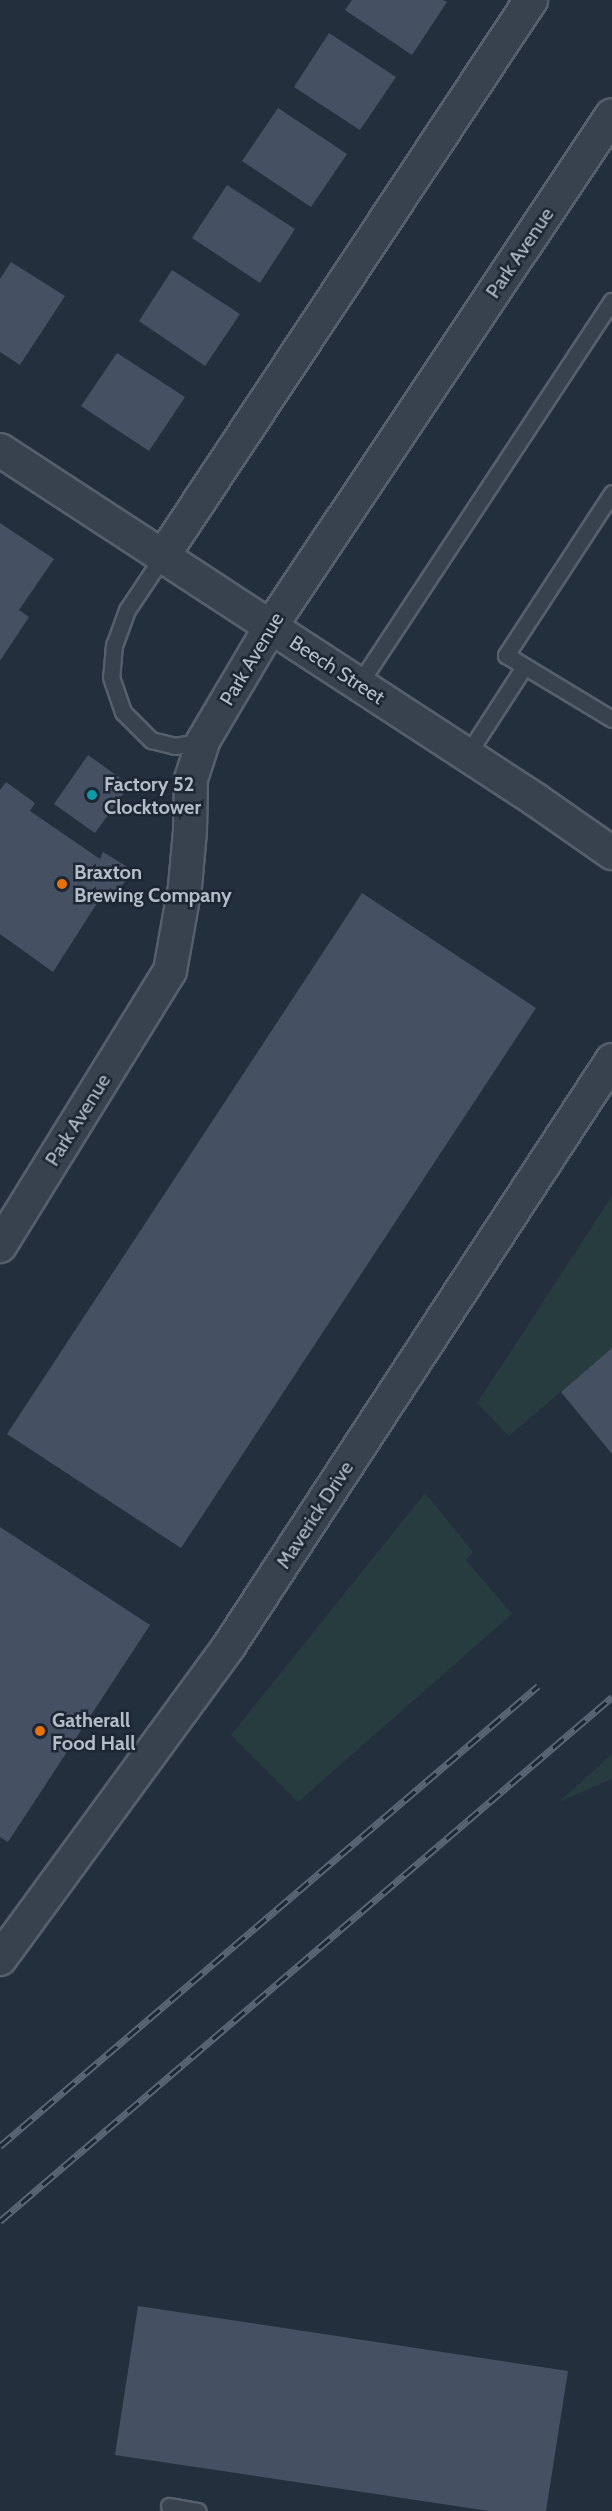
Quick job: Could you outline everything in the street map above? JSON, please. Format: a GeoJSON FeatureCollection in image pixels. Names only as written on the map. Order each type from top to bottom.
{"type":"FeatureCollection","features":[{"type":"Feature","properties":{"kind":"street"},"geometry":{"type":"LineString","coordinates":[[163,556],[531,0]]}},
{"type":"Feature","properties":{"kind":"street","name":"Park Avenue"},"geometry":{"type":"LineString","coordinates":[[0,1246],[170,971],[185,887],[191,779],[203,741],[271,626],[612,115]]}},
{"type":"Feature","properties":{"kind":"street","name":"Beech Street"},"geometry":{"type":"LineString","coordinates":[[0,450],[467,755],[612,854]]}},
{"type":"Feature","properties":{"kind":"street","name":"Maverick Drive"},"geometry":{"type":"LineString","coordinates":[[0,1959],[229,1646],[612,1060]]}},
{"type":"Feature","properties":{"kind":"lane"},"geometry":{"type":"LineString","coordinates":[[359,684],[612,301]]}},
{"type":"Feature","properties":{"kind":"lane"},"geometry":{"type":"LineString","coordinates":[[612,493],[506,655],[612,719]]}},
{"type":"Feature","properties":{"kind":"lane"},"geometry":{"type":"LineString","coordinates":[[163,556],[127,610],[114,645],[111,677],[123,712],[152,740],[175,746],[203,741]]}},
{"type":"Feature","properties":{"kind":"lane"},"geometry":{"type":"LineString","coordinates":[[467,755],[524,667]]}},
{"type":"Feature","properties":{"kind":"lane"},"geometry":{"type":"LineString","coordinates":[[169,2506],[198,2511]]}},
{"type":"Feature","properties":{"kind":"green space"},"geometry":{"type":"Polygon","coordinates":[[[612,1196],[612,1348],[509,1436],[477,1403],[612,1196]]]}},
{"type":"Feature","properties":{"kind":"green space"},"geometry":{"type":"Polygon","coordinates":[[[425,1493],[473,1552],[466,1560],[512,1614],[298,1802],[231,1735],[425,1493]]]}},
{"type":"Feature","properties":{"kind":"green space"},"geometry":{"type":"Polygon","coordinates":[[[612,1754],[612,1779],[559,1802],[612,1754]]]}},
{"type":"Feature","properties":{"kind":"building"},"geometry":{"type":"Polygon","coordinates":[[[352,0],[443,0],[447,2],[412,55],[345,10],[352,0]]]}},
{"type":"Feature","properties":{"kind":"building"},"geometry":{"type":"Polygon","coordinates":[[[329,33],[396,77],[360,130],[294,87],[329,33]]]}},
{"type":"Feature","properties":{"kind":"building"},"geometry":{"type":"Polygon","coordinates":[[[278,108],[347,154],[311,207],[242,161],[278,108]]]}},
{"type":"Feature","properties":{"kind":"building"},"geometry":{"type":"Polygon","coordinates":[[[227,185],[295,229],[260,283],[192,238],[227,185]]]}},
{"type":"Feature","properties":{"kind":"building"},"geometry":{"type":"Polygon","coordinates":[[[11,262],[65,296],[20,365],[0,352],[0,279],[11,262]]]}},
{"type":"Feature","properties":{"kind":"building"},"geometry":{"type":"Polygon","coordinates":[[[172,270],[240,314],[205,366],[139,321],[172,270]]]}},
{"type":"Feature","properties":{"kind":"building"},"geometry":{"type":"Polygon","coordinates":[[[117,353],[185,397],[149,451],[81,406],[117,353]]]}},
{"type":"Feature","properties":{"kind":"building"},"geometry":{"type":"Polygon","coordinates":[[[0,523],[54,559],[19,610],[29,617],[0,661],[0,523]]]}},
{"type":"Feature","properties":{"kind":"building","name":"Factory 52 Clocktower"},"geometry":{"type":"Polygon","coordinates":[[[88,755],[130,785],[95,833],[54,804],[88,755]]]}},
{"type":"Feature","properties":{"kind":"building","name":"Braxton Brewing Company"},"geometry":{"type":"Polygon","coordinates":[[[6,782],[35,803],[30,811],[100,859],[103,852],[134,871],[109,901],[101,897],[53,972],[0,934],[0,790],[6,782]]]}},
{"type":"Feature","properties":{"kind":"building"},"geometry":{"type":"Polygon","coordinates":[[[362,893],[536,1008],[181,1548],[7,1434],[362,893]]]}},
{"type":"Feature","properties":{"kind":"building"},"geometry":{"type":"Polygon","coordinates":[[[612,1348],[612,1454],[561,1392],[612,1348]]]}},
{"type":"Feature","properties":{"kind":"building","name":"Gatherall Food Hall"},"geometry":{"type":"Polygon","coordinates":[[[0,1527],[150,1625],[8,1842],[0,1837],[0,1527]]]}},
{"type":"Feature","properties":{"kind":"building"},"geometry":{"type":"Polygon","coordinates":[[[138,2306],[568,2371],[546,2511],[489,2511],[115,2455],[138,2306]]]}},
{"type":"Feature","properties":{"kind":"railway"},"geometry":{"type":"LineString","coordinates":[[0,2146],[538,1686]]}},
{"type":"Feature","properties":{"kind":"railway"},"geometry":{"type":"LineString","coordinates":[[0,2221],[612,1697]]}},
{"type":"Feature","properties":{"kind":"place","name":"Factory 52 Clocktower"},"geometry":{"type":"Point","coordinates":[92,795]}},
{"type":"Feature","properties":{"kind":"place","name":"Braxton Brewing Company"},"geometry":{"type":"Point","coordinates":[62,884]}},
{"type":"Feature","properties":{"kind":"place","name":"Gatherall Food Hall"},"geometry":{"type":"Point","coordinates":[40,1731]}}]}
